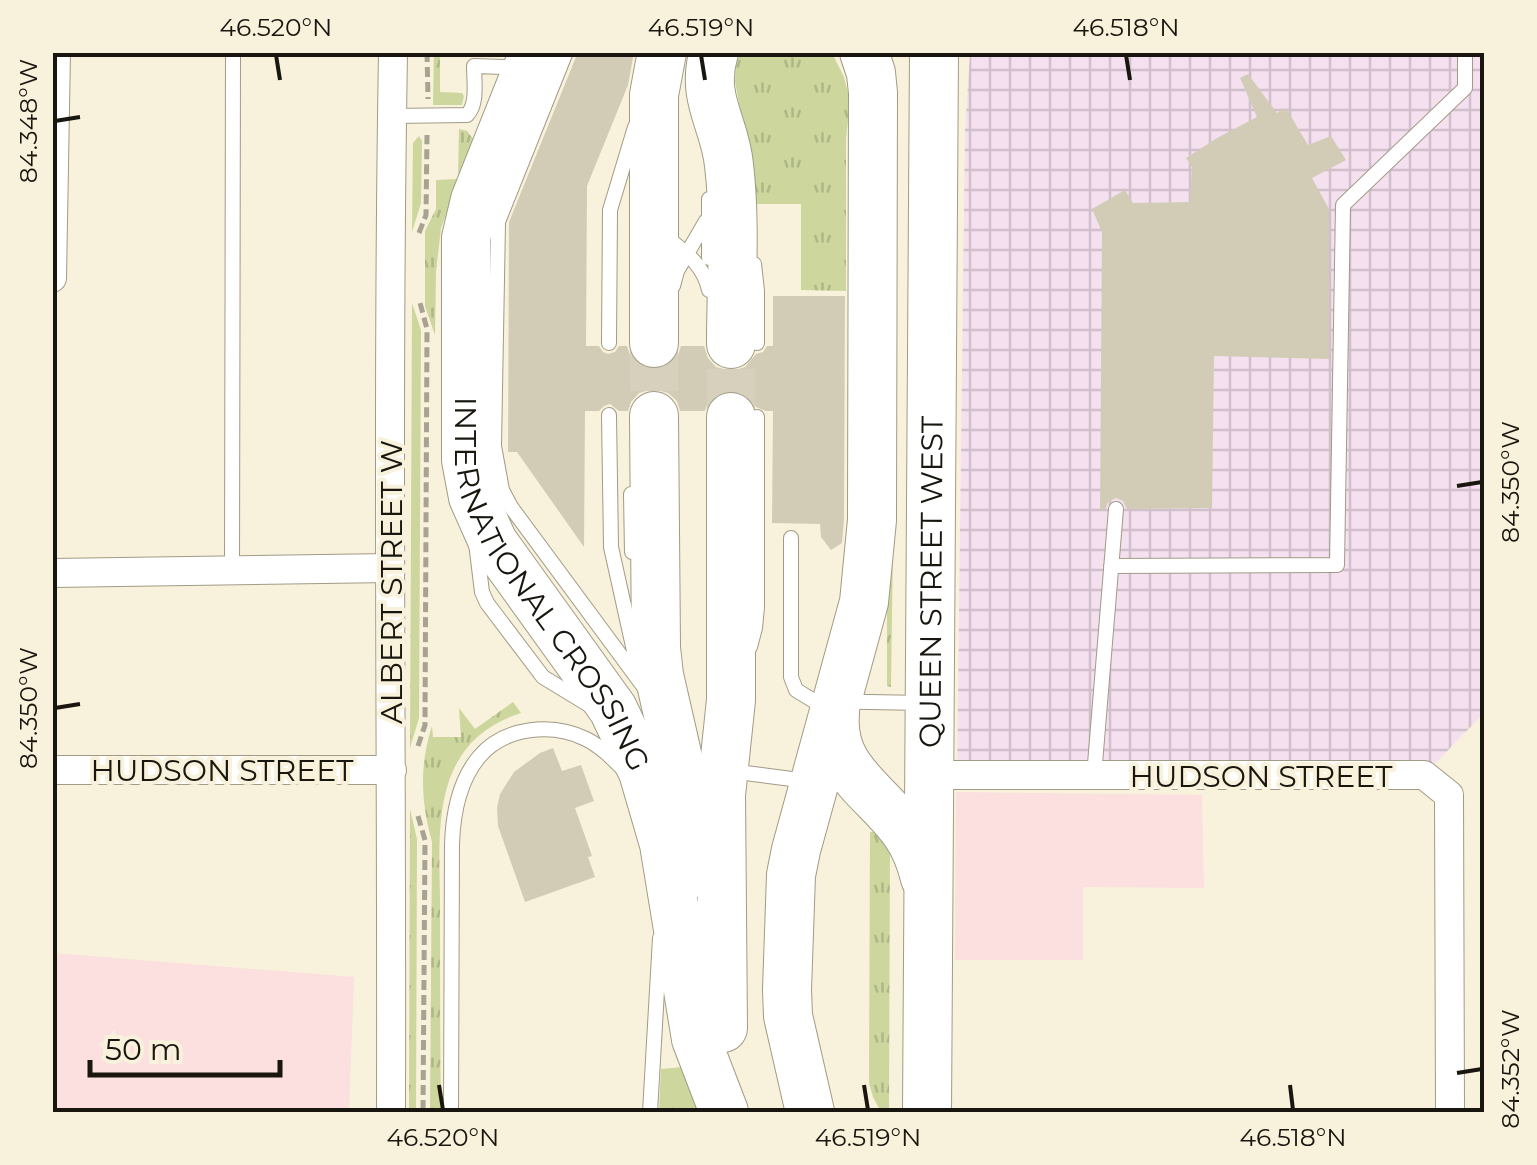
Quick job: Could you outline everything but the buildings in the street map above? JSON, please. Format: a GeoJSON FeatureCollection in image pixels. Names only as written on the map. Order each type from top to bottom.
{"type":"FeatureCollection","features":[{"type":"Feature","properties":{"kind":"highway"},"geometry":{"type":"LineString","coordinates":[[810,1112],[792,1037],[787,990],[791,875],[864,602],[872,520],[873,93],[864,52]]}},
{"type":"Feature","properties":{"kind":"highway","name":"QUEEN STREET WEST"},"geometry":{"type":"LineString","coordinates":[[928,1112],[934,52]]}},
{"type":"Feature","properties":{"kind":"highway"},"geometry":{"type":"LineString","coordinates":[[652,323],[657,223],[654,95],[660,57]]}},
{"type":"Feature","properties":{"kind":"highway","name":"INTERNATIONAL CROSSING"},"geometry":{"type":"LineString","coordinates":[[542,60],[474,200],[466,238],[465,440],[474,520],[487,530],[508,566],[612,709],[678,730]]}},
{"type":"Feature","properties":{"kind":"highway"},"geometry":{"type":"LineString","coordinates":[[711,68],[715,158],[732,332]]}},
{"type":"Feature","properties":{"kind":"highway","name":"INTERNATIONAL CROSSING"},"geometry":{"type":"LineString","coordinates":[[632,416],[654,622],[678,730],[723,1028],[740,1112]]}},
{"type":"Feature","properties":{"kind":"highway"},"geometry":{"type":"LineString","coordinates":[[678,730],[744,417]]}},
{"type":"Feature","properties":{"kind":"highway"},"geometry":{"type":"LineString","coordinates":[[836,702],[837,748],[848,768],[905,831],[920,860],[928,896]]}},
{"type":"Feature","properties":{"kind":"highway","name":"INTERNATIONAL CROSSING"},"geometry":{"type":"LineString","coordinates":[[678,730],[644,772],[666,858],[692,1021],[724,1112]]}},
{"type":"Feature","properties":{"kind":"street"},"geometry":{"type":"LineString","coordinates":[[52,278],[56,52]]}},
{"type":"Feature","properties":{"kind":"street","name":"ALBERT STREET W"},"geometry":{"type":"LineString","coordinates":[[391,1112],[393,52]]}},
{"type":"Feature","properties":{"kind":"street"},"geometry":{"type":"LineString","coordinates":[[52,572],[390,568]]}},
{"type":"Feature","properties":{"kind":"street","name":"HUDSON STREET"},"geometry":{"type":"LineString","coordinates":[[52,770],[392,770]]}},
{"type":"Feature","properties":{"kind":"street","name":"HUDSON STREET"},"geometry":{"type":"LineString","coordinates":[[928,775],[1424,775],[1450,795],[1450,1112]]}},
{"type":"Feature","properties":{"kind":"lane"},"geometry":{"type":"LineString","coordinates":[[232,569],[233,52]]}},
{"type":"Feature","properties":{"kind":"lane"},"geometry":{"type":"LineString","coordinates":[[1111,566],[1336,566],[1343,205],[1465,88],[1466,52]]}},
{"type":"Feature","properties":{"kind":"lane"},"geometry":{"type":"LineString","coordinates":[[652,323],[610,210],[660,57]]}},
{"type":"Feature","properties":{"kind":"lane"},"geometry":{"type":"LineString","coordinates":[[392,116],[470,113],[474,103],[474,66],[504,67],[542,60],[498,222],[494,372],[497,470],[511,507],[678,730]]}},
{"type":"Feature","properties":{"kind":"lane"},"geometry":{"type":"LineString","coordinates":[[636,122],[631,160],[657,223],[704,271],[732,332]]}},
{"type":"Feature","properties":{"kind":"lane"},"geometry":{"type":"LineString","coordinates":[[710,290],[708,212],[715,158]]}},
{"type":"Feature","properties":{"kind":"lane"},"geometry":{"type":"LineString","coordinates":[[715,158],[748,238]]}},
{"type":"Feature","properties":{"kind":"lane"},"geometry":{"type":"LineString","coordinates":[[657,223],[702,230],[708,212]]}},
{"type":"Feature","properties":{"kind":"lane"},"geometry":{"type":"LineString","coordinates":[[732,332],[757,291],[752,256]]}},
{"type":"Feature","properties":{"kind":"lane"},"geometry":{"type":"LineString","coordinates":[[631,475],[635,565]]}},
{"type":"Feature","properties":{"kind":"lane"},"geometry":{"type":"LineString","coordinates":[[1094,777],[1116,510]]}},
{"type":"Feature","properties":{"kind":"lane"},"geometry":{"type":"LineString","coordinates":[[474,520],[488,570],[498,585]]}},
{"type":"Feature","properties":{"kind":"lane"},"geometry":{"type":"LineString","coordinates":[[791,538],[791,677],[796,690],[814,700],[929,703]]}},
{"type":"Feature","properties":{"kind":"lane","name":"INTERNATIONAL CROSSING"},"geometry":{"type":"LineString","coordinates":[[639,583],[678,730]]}},
{"type":"Feature","properties":{"kind":"lane"},"geometry":{"type":"LineString","coordinates":[[563,674],[574,689],[814,782]]}},
{"type":"Feature","properties":{"kind":"lane"},"geometry":{"type":"LineString","coordinates":[[451,1112],[453,823],[463,786],[478,758],[517,732],[549,729],[576,734],[604,750],[633,780],[645,799],[666,858],[650,1112]]}},
{"type":"Feature","properties":{"kind":"path"},"geometry":{"type":"LineString","coordinates":[[419,233],[426,215],[428,52]]}},
{"type":"Feature","properties":{"kind":"path"},"geometry":{"type":"LineString","coordinates":[[416,754],[425,705],[427,328],[419,305],[419,287]]}},
{"type":"Feature","properties":{"kind":"path"},"geometry":{"type":"LineString","coordinates":[[416,809],[425,840],[423,1112]]}},
{"type":"Feature","properties":{"kind":"shaded area"},"geometry":{"type":"Polygon","coordinates":[[[970,53],[1484,53],[1484,713],[1424,775],[957,776],[965,131],[970,53]]]}},
{"type":"Feature","properties":{"kind":"shaded area"},"geometry":{"type":"Polygon","coordinates":[[[956,792],[1202,795],[1204,888],[1083,887],[1083,960],[955,960],[956,792]]]}},
{"type":"Feature","properties":{"kind":"shaded area"},"geometry":{"type":"Polygon","coordinates":[[[53,953],[354,977],[349,1112],[53,1112],[53,953]]]}},
{"type":"Feature","properties":{"kind":"green space"},"geometry":{"type":"Polygon","coordinates":[[[434,53],[440,53],[440,92],[462,93],[462,105],[433,105],[434,53]]]}},
{"type":"Feature","properties":{"kind":"green space"},"geometry":{"type":"Polygon","coordinates":[[[740,53],[832,53],[844,77],[850,101],[846,139],[846,291],[801,290],[801,204],[757,204],[735,81],[740,53]]]}},
{"type":"Feature","properties":{"kind":"green space"},"geometry":{"type":"Polygon","coordinates":[[[459,129],[467,131],[474,140],[441,228],[435,335],[425,306],[425,231],[436,209],[436,180],[458,179],[459,129]]]}},
{"type":"Feature","properties":{"kind":"green space"},"geometry":{"type":"Polygon","coordinates":[[[419,136],[421,203],[412,232],[413,143],[419,136]]]}},
{"type":"Feature","properties":{"kind":"green space"},"geometry":{"type":"Polygon","coordinates":[[[412,303],[421,330],[419,718],[410,748],[412,303]]]}},
{"type":"Feature","properties":{"kind":"green space"},"geometry":{"type":"Polygon","coordinates":[[[887,472],[894,472],[891,687],[887,686],[887,472]]]}},
{"type":"Feature","properties":{"kind":"green space"},"geometry":{"type":"Polygon","coordinates":[[[513,702],[521,713],[475,739],[459,759],[444,799],[440,845],[441,1112],[430,1112],[432,842],[423,784],[428,741],[432,726],[433,737],[461,737],[459,708],[475,729],[513,702]]]}},
{"type":"Feature","properties":{"kind":"green space"},"geometry":{"type":"Polygon","coordinates":[[[410,809],[417,839],[416,1112],[409,1112],[410,809]]]}},
{"type":"Feature","properties":{"kind":"green space"},"geometry":{"type":"Polygon","coordinates":[[[870,832],[890,835],[889,1112],[881,1112],[869,1083],[870,832]]]}},
{"type":"Feature","properties":{"kind":"green space"},"geometry":{"type":"Polygon","coordinates":[[[684,1067],[698,1112],[659,1112],[661,1069],[684,1067]]]}},
{"type":"Feature","properties":{"kind":"tunnel"},"geometry":{"type":"LineString","coordinates":[[654,343],[654,416]]}},
{"type":"Feature","properties":{"kind":"tunnel"},"geometry":{"type":"LineString","coordinates":[[731,344],[731,417]]}}]}
